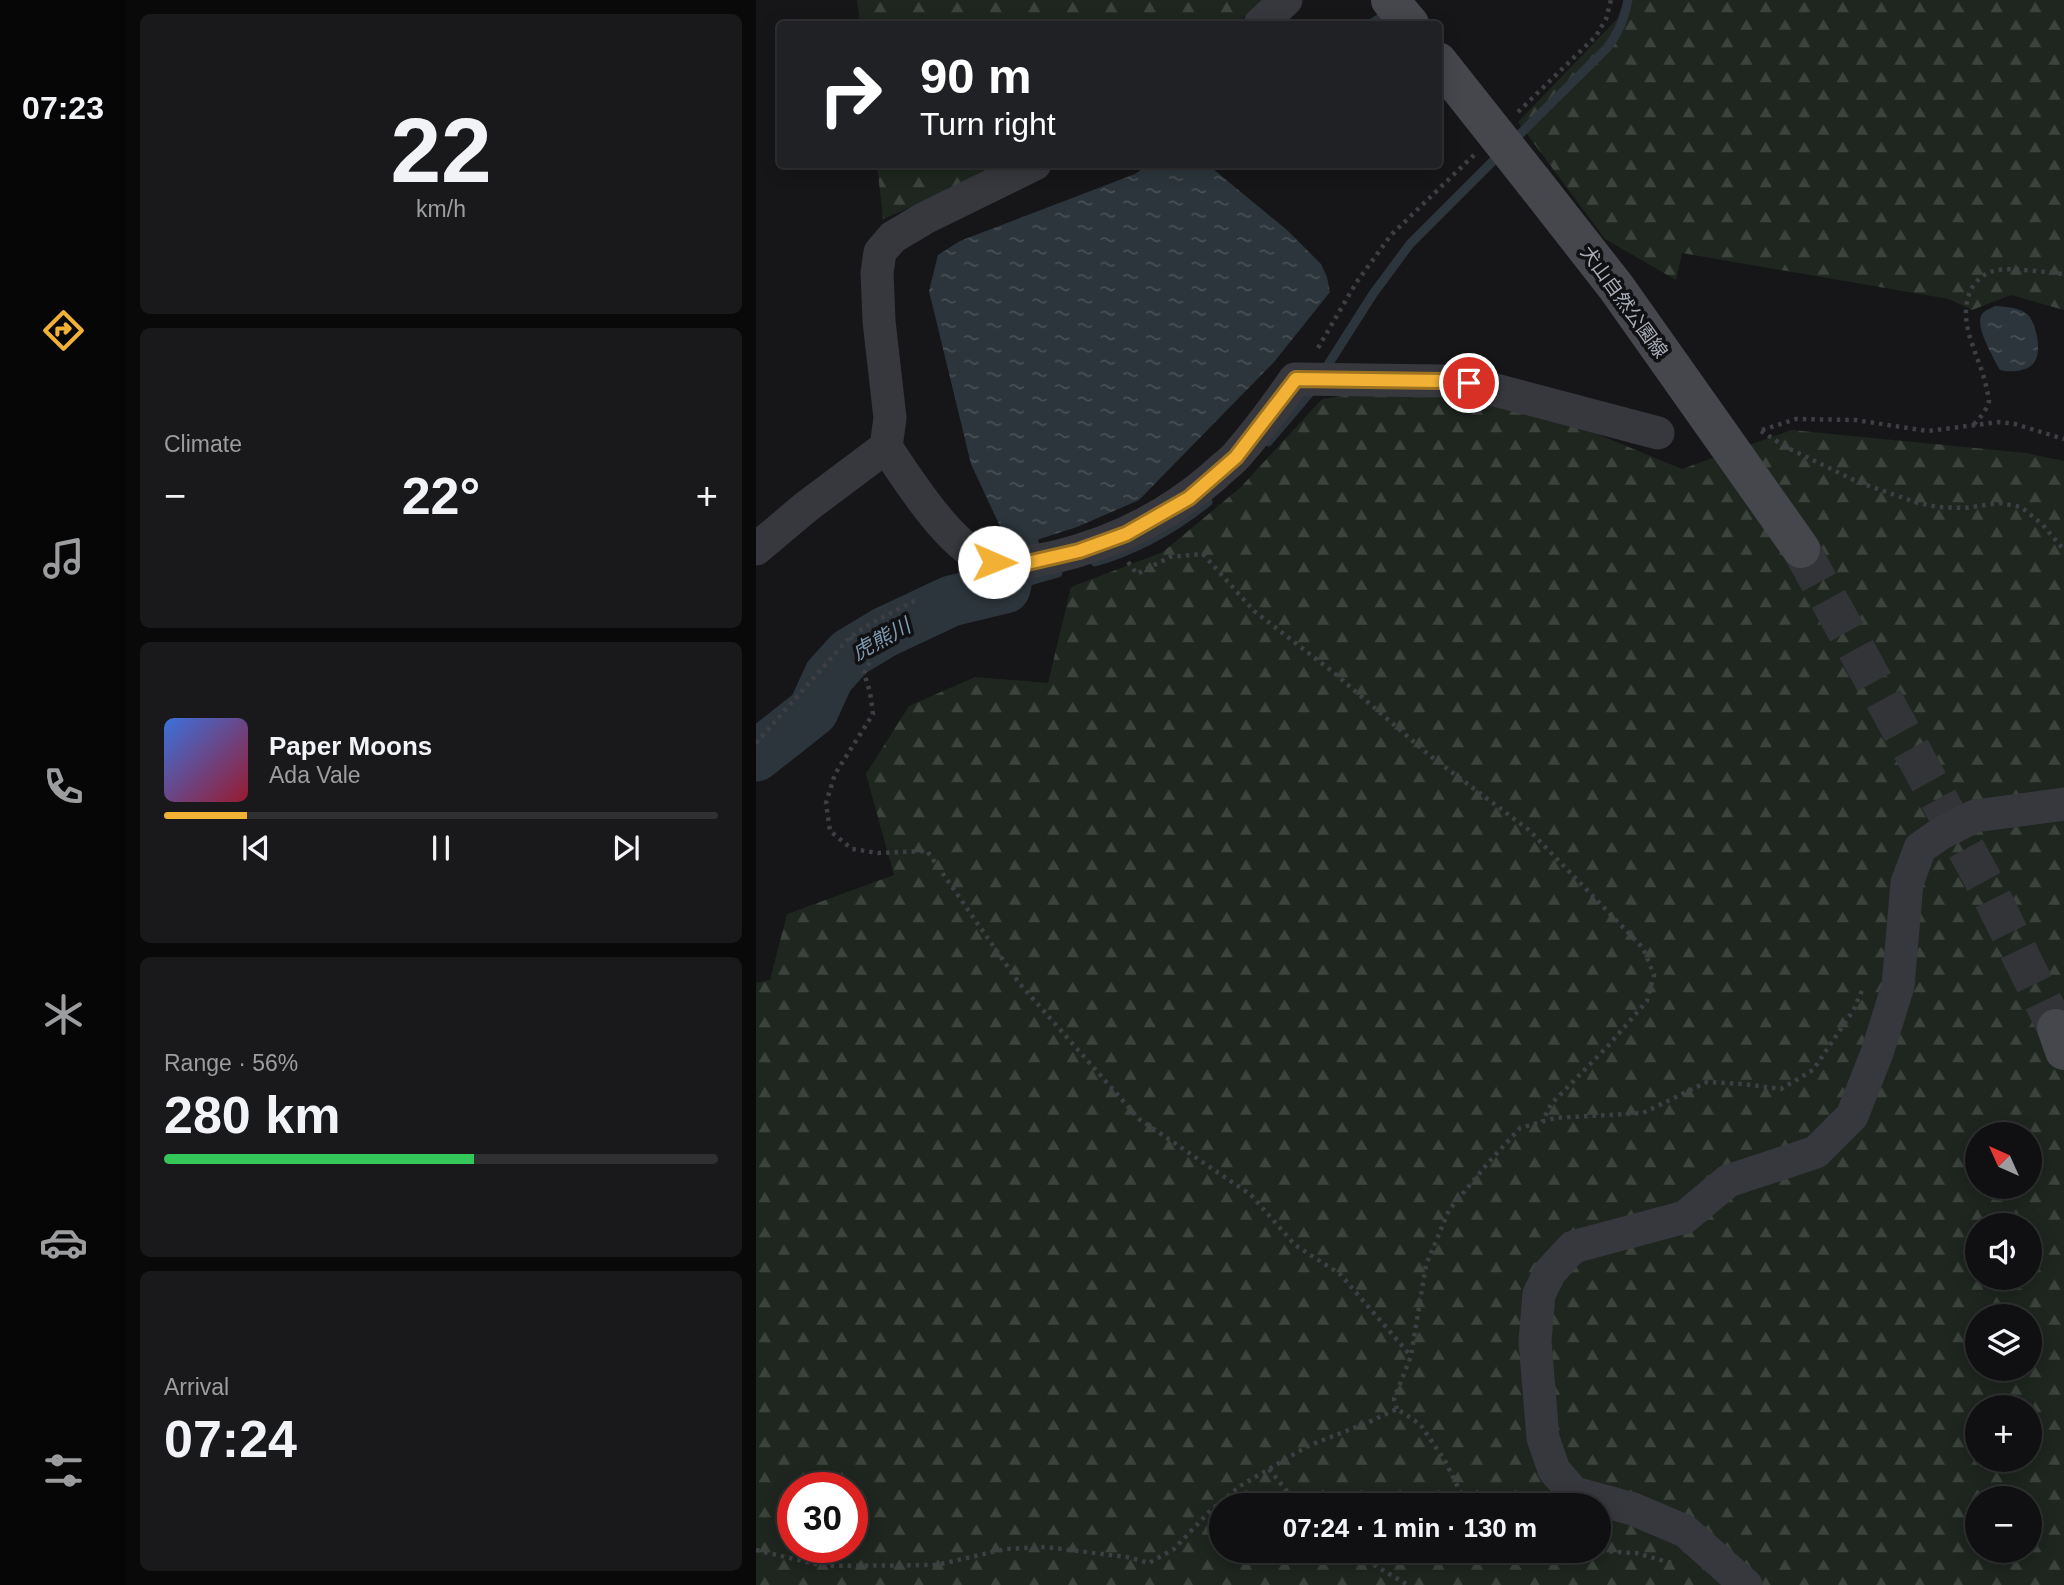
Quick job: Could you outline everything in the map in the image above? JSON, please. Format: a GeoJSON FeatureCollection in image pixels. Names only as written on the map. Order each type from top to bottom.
{"type":"FeatureCollection","features":[{"type":"Feature","properties":{"kind":"main road"},"geometry":{"type":"LineString","coordinates":[[1390,0],[1407,21]]}},
{"type":"Feature","properties":{"kind":"main road","name":"犬山自然公園線"},"geometry":{"type":"LineString","coordinates":[[1442,66],[1616,287],[1801,549]]}},
{"type":"Feature","properties":{"kind":"street"},"geometry":{"type":"LineString","coordinates":[[1027,168],[892,237],[880,252],[877,273],[879,321],[890,418],[886,447],[923,501],[954,537],[979,557],[1008,563],[1079,551],[1126,534],[1189,498],[1236,457],[1296,379],[1469,383],[1658,433]]}},
{"type":"Feature","properties":{"kind":"street"},"geometry":{"type":"LineString","coordinates":[[756,549],[806,507],[886,447]]}},
{"type":"Feature","properties":{"kind":"street"},"geometry":{"type":"LineString","coordinates":[[1746,1585],[1685,1531],[1633,1509],[1574,1493],[1553,1470],[1543,1438],[1535,1341],[1539,1294],[1550,1272],[1573,1247],[1685,1217],[1728,1181],[1816,1152],[1852,1116],[1877,1053],[1898,986],[1907,883],[1920,848],[1975,816],[2064,804]]}},
{"type":"Feature","properties":{"kind":"path"},"geometry":{"type":"LineString","coordinates":[[1508,121],[1596,36],[1606,19],[1611,0]]}},
{"type":"Feature","properties":{"kind":"path"},"geometry":{"type":"LineString","coordinates":[[1301,379],[1356,284],[1391,235],[1479,150]]}},
{"type":"Feature","properties":{"kind":"path"},"geometry":{"type":"LineString","coordinates":[[1973,425],[1989,401],[1985,374],[1971,344],[1966,319],[1967,299],[1973,286],[1982,276],[1994,270],[2064,274]]}},
{"type":"Feature","properties":{"kind":"path"},"geometry":{"type":"LineString","coordinates":[[2064,439],[2015,424],[1999,422],[1928,431],[1855,420],[1796,419],[1761,431],[1786,447],[1858,482],[1915,502],[1965,508],[2000,503],[2021,507],[2042,524],[2064,550]]}},
{"type":"Feature","properties":{"kind":"path"},"geometry":{"type":"LineString","coordinates":[[1127,561],[1137,574],[1170,556],[1203,554],[1255,611],[1333,672],[1429,755],[1529,830],[1643,948],[1654,975],[1647,1001],[1551,1104],[1542,1122]]}},
{"type":"Feature","properties":{"kind":"path"},"geometry":{"type":"LineString","coordinates":[[756,743],[851,638],[870,624],[918,598]]}},
{"type":"Feature","properties":{"kind":"path"},"geometry":{"type":"LineString","coordinates":[[851,638],[872,660],[864,673],[873,714],[835,774],[826,803],[830,831],[852,849],[878,853],[927,851],[1019,983],[1139,1119],[1251,1195],[1295,1245],[1340,1274],[1412,1356]]}},
{"type":"Feature","properties":{"kind":"path"},"geometry":{"type":"LineString","coordinates":[[1461,1493],[1445,1461],[1420,1424],[1397,1409],[1394,1399],[1412,1356],[1426,1265],[1449,1210],[1520,1128],[1555,1118],[1643,1113],[1707,1082],[1781,1089],[1813,1070],[1853,1011],[1866,979]]}},
{"type":"Feature","properties":{"kind":"path"},"geometry":{"type":"LineString","coordinates":[[756,1550],[824,1566],[937,1565],[1004,1549],[1045,1547],[1127,1557],[1149,1563],[1174,1549],[1240,1486],[1308,1446],[1397,1409]]}},
{"type":"Feature","properties":{"kind":"path"},"geometry":{"type":"LineString","coordinates":[[1269,1469],[1288,1493]]}},
{"type":"Feature","properties":{"kind":"path"},"geometry":{"type":"LineString","coordinates":[[1611,1552],[1636,1553],[1686,1568]]}},
{"type":"Feature","properties":{"kind":"path"},"geometry":{"type":"LineString","coordinates":[[1371,1563],[1408,1585]]}},
{"type":"Feature","properties":{"kind":"green space"},"geometry":{"type":"Polygon","coordinates":[[[857,0],[1265,0],[1240,21],[860,21],[857,0]]]}},
{"type":"Feature","properties":{"kind":"green space"},"geometry":{"type":"Polygon","coordinates":[[[1625,0],[2064,0],[2064,310],[2011,295],[1972,310],[1949,299],[1682,253],[1676,280],[1605,239],[1518,122],[1617,19],[1625,0]]]}},
{"type":"Feature","properties":{"kind":"green space"},"geometry":{"type":"Polygon","coordinates":[[[877,168],[1002,168],[883,219],[877,168]]]}},
{"type":"Feature","properties":{"kind":"green space"},"geometry":{"type":"Polygon","coordinates":[[[1394,389],[1534,408],[1682,469],[1791,430],[2026,453],[2064,461],[2064,1585],[756,1585],[756,983],[770,980],[787,914],[894,875],[866,774],[909,706],[975,677],[1048,683],[1071,587],[1163,552],[1241,487],[1322,399],[1394,389]]]}},
{"type":"Feature","properties":{"kind":"water"},"geometry":{"type":"Polygon","coordinates":[[[1144,168],[1212,168],[1287,230],[1321,264],[1330,292],[1274,362],[1139,500],[1077,527],[1024,544],[1022,549],[1004,548],[1010,537],[1004,535],[971,464],[929,291],[938,255],[960,241],[1135,174],[1144,168]]]}},
{"type":"Feature","properties":{"kind":"water"},"geometry":{"type":"Polygon","coordinates":[[[1995,306],[2020,310],[2027,314],[2033,323],[2038,350],[2035,361],[2029,367],[2009,371],[2000,370],[1997,365],[1983,336],[1980,322],[1984,312],[1995,306]]]}},
{"type":"Feature","properties":{"kind":"waterway"},"geometry":{"type":"LineString","coordinates":[[1512,142],[1607,48],[1620,25],[1628,0]]}},
{"type":"Feature","properties":{"kind":"waterway"},"geometry":{"type":"LineString","coordinates":[[1375,21],[1385,15],[1385,12]]}},
{"type":"Feature","properties":{"kind":"waterway"},"geometry":{"type":"LineString","coordinates":[[1324,371],[1373,294],[1410,244],[1499,155]]}},
{"type":"Feature","properties":{"kind":"waterway"},"geometry":{"type":"LineString","coordinates":[[1268,442],[1313,389]]}},
{"type":"Feature","properties":{"kind":"waterway"},"geometry":{"type":"LineString","coordinates":[[1095,562],[1154,538],[1208,502]]}},
{"type":"Feature","properties":{"kind":"waterway","name":"虎熊川"},"geometry":{"type":"LineString","coordinates":[[756,756],[813,711],[829,676],[850,653],[885,632],[951,601],[1005,588],[1014,548]]}},
{"type":"Feature","properties":{"kind":"waterway"},"geometry":{"type":"LineString","coordinates":[[1005,588],[1058,573]]}},
{"type":"Feature","properties":{"kind":"tunnel"},"geometry":{"type":"LineString","coordinates":[[1801,549],[1987,887],[2056,1028]]}},
{"type":"Feature","properties":{"kind":"route"},"geometry":{"type":"LineString","coordinates":[[994,562],[1023,564],[1079,551],[1126,534],[1189,498],[1236,457],[1296,379],[1469,383]]}}]}
